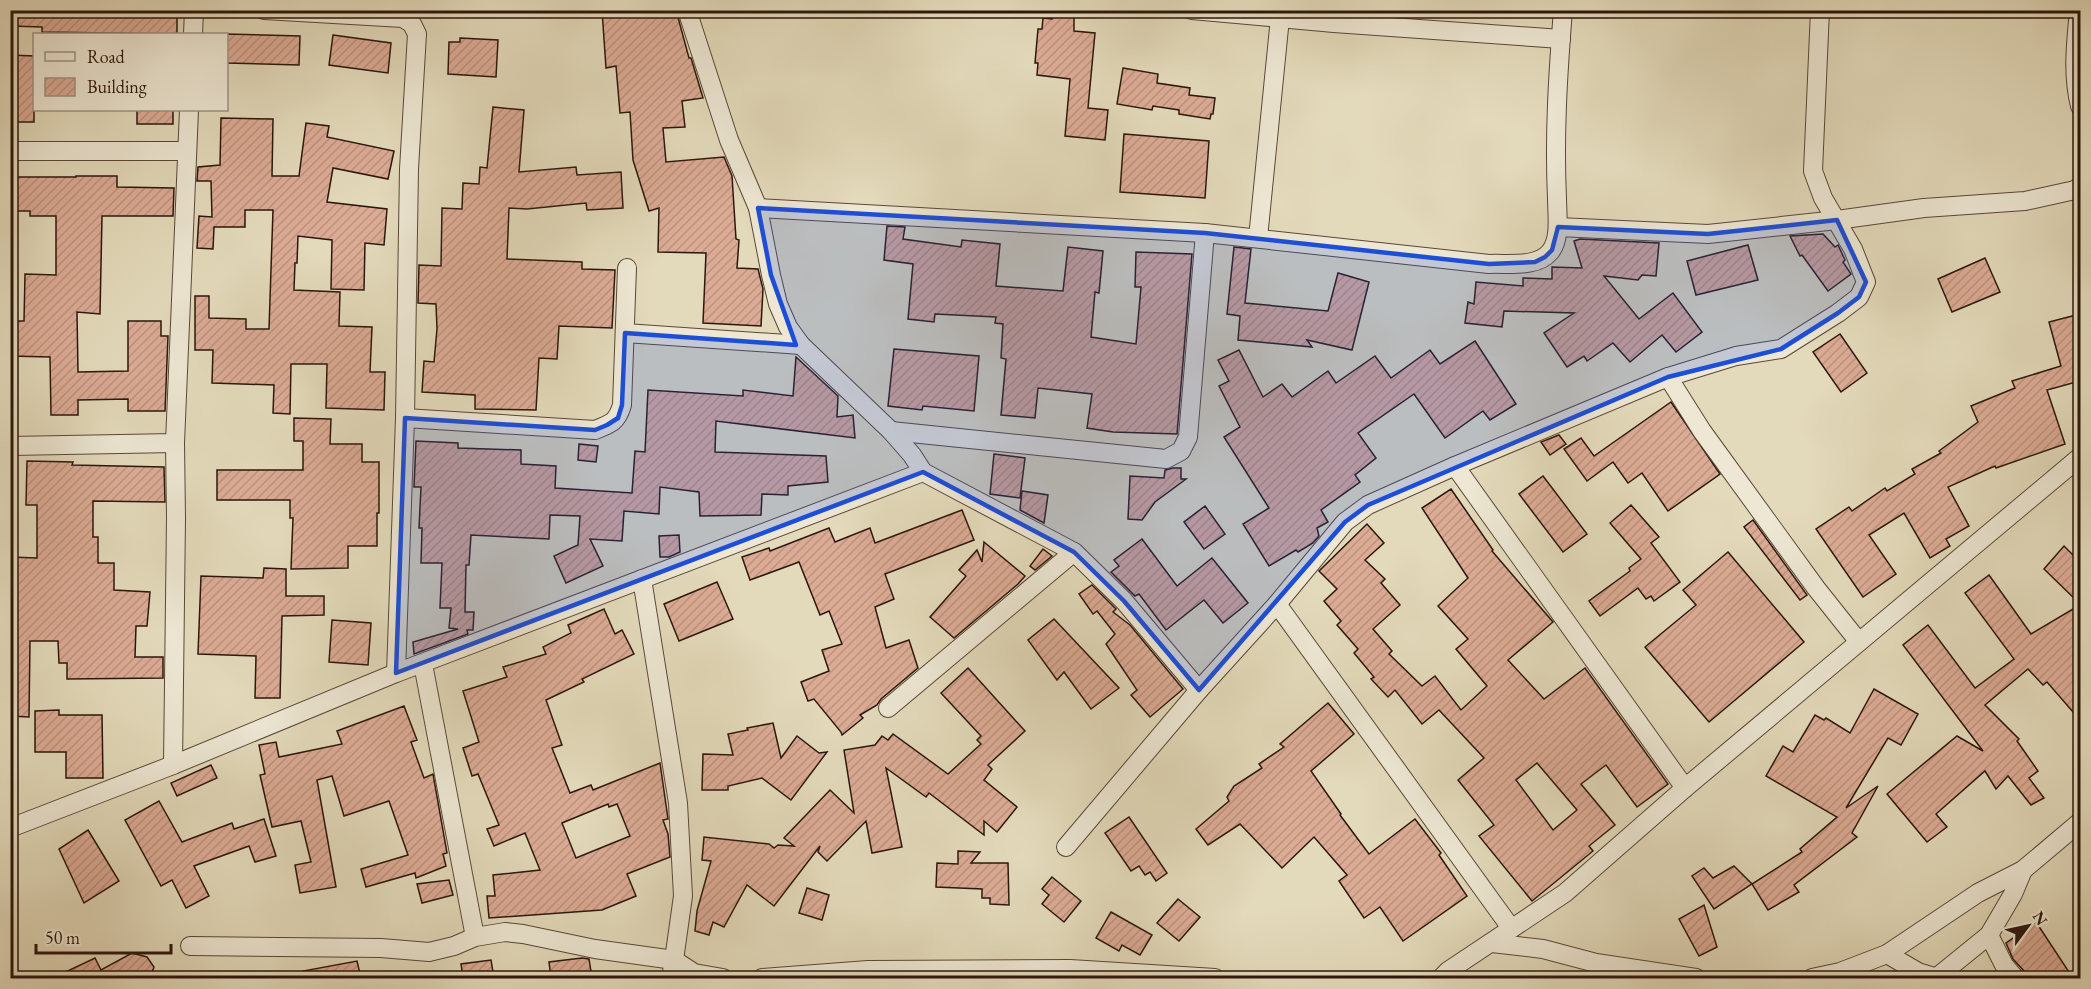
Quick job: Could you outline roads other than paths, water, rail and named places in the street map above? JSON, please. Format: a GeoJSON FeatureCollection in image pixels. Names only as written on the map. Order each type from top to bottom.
{"type":"FeatureCollection","features":[{"type":"Feature","properties":{"kind":"street"},"geometry":{"type":"LineString","coordinates":[[193,33],[194,10]]}},
{"type":"Feature","properties":{"kind":"street"},"geometry":{"type":"LineString","coordinates":[[264,10],[403,18],[412,24],[417,34],[406,265],[405,418],[396,674]]}},
{"type":"Feature","properties":{"kind":"street"},"geometry":{"type":"LineString","coordinates":[[687,10],[729,140],[758,208],[778,304],[788,327],[801,345],[891,430],[923,472],[1074,552],[1124,601],[1198,690]]}},
{"type":"Feature","properties":{"kind":"street"},"geometry":{"type":"LineString","coordinates":[[1192,10],[1280,18],[1335,17],[1561,39]]}},
{"type":"Feature","properties":{"kind":"street"},"geometry":{"type":"LineString","coordinates":[[758,208],[1258,238],[1489,264],[1535,262],[1552,250],[1558,227],[1555,158],[1563,10]]}},
{"type":"Feature","properties":{"kind":"street"},"geometry":{"type":"LineString","coordinates":[[1066,846],[1198,690],[1277,604],[1345,522],[1368,505],[1668,377],[1736,356],[1781,349],[1859,297],[1866,282],[1853,249],[1823,198],[1813,171],[1820,10]]}},
{"type":"Feature","properties":{"kind":"street"},"geometry":{"type":"LineString","coordinates":[[2079,10],[2074,69],[2080,106]]}},
{"type":"Feature","properties":{"kind":"street"},"geometry":{"type":"LineString","coordinates":[[1258,238],[1280,18]]}},
{"type":"Feature","properties":{"kind":"street"},"geometry":{"type":"LineString","coordinates":[[173,765],[175,444],[189,111]]}},
{"type":"Feature","properties":{"kind":"street"},"geometry":{"type":"LineString","coordinates":[[10,151],[187,151]]}},
{"type":"Feature","properties":{"kind":"street"},"geometry":{"type":"LineString","coordinates":[[1558,227],[1708,234],[1924,208],[2025,201],[2075,190],[2080,186]]}},
{"type":"Feature","properties":{"kind":"street"},"geometry":{"type":"LineString","coordinates":[[891,430],[1166,459],[1181,451],[1188,437],[1205,234]]}},
{"type":"Feature","properties":{"kind":"street"},"geometry":{"type":"LineString","coordinates":[[405,418],[595,430],[608,425],[618,418],[622,405],[627,268]]}},
{"type":"Feature","properties":{"kind":"street"},"geometry":{"type":"LineString","coordinates":[[625,333],[801,345]]}},
{"type":"Feature","properties":{"kind":"street"},"geometry":{"type":"LineString","coordinates":[[1668,377],[1702,431],[1816,588],[1859,642]]}},
{"type":"Feature","properties":{"kind":"street"},"geometry":{"type":"LineString","coordinates":[[10,446],[175,444]]}},
{"type":"Feature","properties":{"kind":"street"},"geometry":{"type":"LineString","coordinates":[[1441,978],[1510,928],[1565,893],[1685,788],[2080,457]]}},
{"type":"Feature","properties":{"kind":"street"},"geometry":{"type":"LineString","coordinates":[[1455,466],[1685,788]]}},
{"type":"Feature","properties":{"kind":"street"},"geometry":{"type":"LineString","coordinates":[[10,828],[173,765],[396,674],[923,472]]}},
{"type":"Feature","properties":{"kind":"street"},"geometry":{"type":"LineString","coordinates":[[888,708],[972,640],[1074,552]]}},
{"type":"Feature","properties":{"kind":"street"},"geometry":{"type":"LineString","coordinates":[[642,579],[678,803],[683,896],[671,978]]}},
{"type":"Feature","properties":{"kind":"street"},"geometry":{"type":"LineString","coordinates":[[1277,604],[1510,928]]}},
{"type":"Feature","properties":{"kind":"street"},"geometry":{"type":"LineString","coordinates":[[423,664],[475,937]]}},
{"type":"Feature","properties":{"kind":"street"},"geometry":{"type":"LineString","coordinates":[[1812,978],[1840,972],[1887,954],[1978,892],[2023,870],[2080,822]]}},
{"type":"Feature","properties":{"kind":"street"},"geometry":{"type":"LineString","coordinates":[[1887,954],[1918,972],[1937,978],[1989,935],[2013,894],[2023,870]]}},
{"type":"Feature","properties":{"kind":"street"},"geometry":{"type":"LineString","coordinates":[[190,946],[381,948],[429,952],[454,946],[475,937],[505,932],[595,949],[674,960],[694,973],[723,978]]}},
{"type":"Feature","properties":{"kind":"street"},"geometry":{"type":"LineString","coordinates":[[1989,935],[2004,964],[2015,978]]}},
{"type":"Feature","properties":{"kind":"street"},"geometry":{"type":"LineString","coordinates":[[1492,943],[1543,949],[1596,963],[1696,978]]}},
{"type":"Feature","properties":{"kind":"street"},"geometry":{"type":"LineString","coordinates":[[762,978],[1070,969],[1215,978]]}}]}
